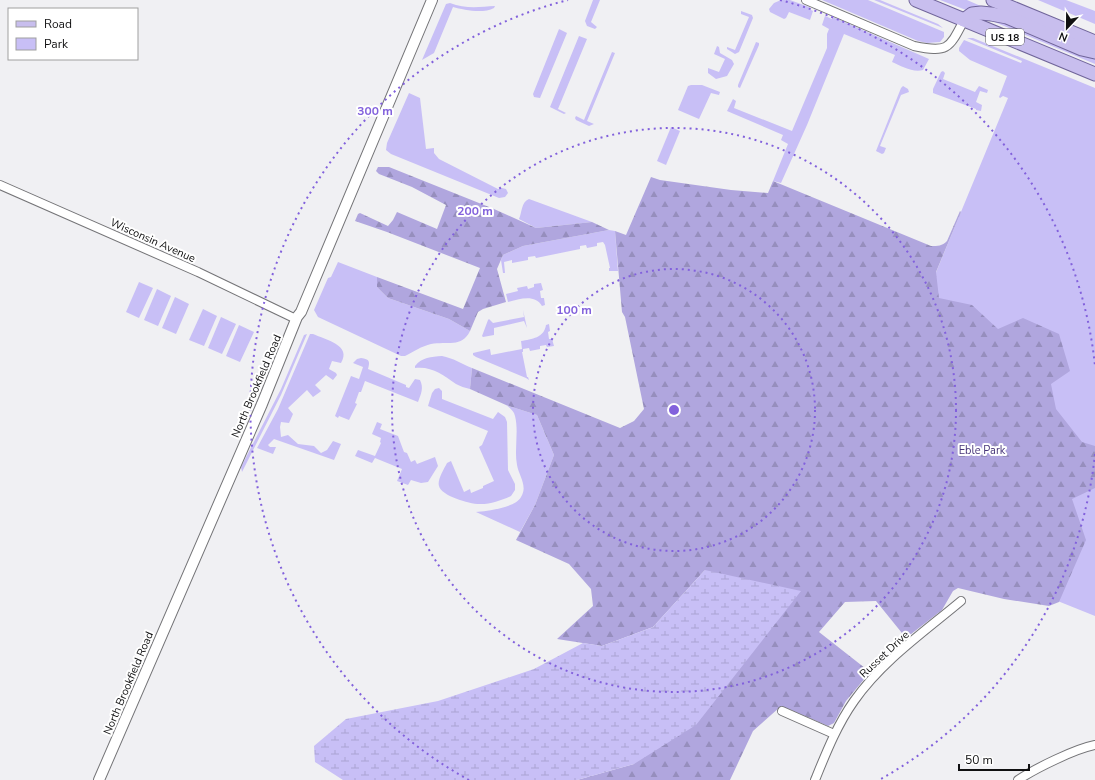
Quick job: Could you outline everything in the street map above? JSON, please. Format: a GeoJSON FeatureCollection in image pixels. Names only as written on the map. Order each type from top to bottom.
{"type":"FeatureCollection","features":[{"type":"Feature","properties":{"kind":"main road","name":"US 18"},"geometry":{"type":"LineString","coordinates":[[916,0],[1095,74]]}},
{"type":"Feature","properties":{"kind":"main road","name":"US 18"},"geometry":{"type":"LineString","coordinates":[[993,0],[1095,42]]}},
{"type":"Feature","properties":{"kind":"main road"},"geometry":{"type":"LineString","coordinates":[[964,20],[972,14],[981,12],[1007,17],[1082,49],[1095,52]]}},
{"type":"Feature","properties":{"kind":"street","name":"North Brookfield Road"},"geometry":{"type":"LineString","coordinates":[[100,780],[262,404],[296,320],[301,312],[432,0]]}},
{"type":"Feature","properties":{"kind":"street"},"geometry":{"type":"LineString","coordinates":[[806,0],[914,46],[929,49],[940,49],[948,46],[964,20]]}},
{"type":"Feature","properties":{"kind":"street","name":"Wisconsin Avenue"},"geometry":{"type":"LineString","coordinates":[[0,185],[198,272],[296,320]]}},
{"type":"Feature","properties":{"kind":"street","name":"Russet Drive"},"geometry":{"type":"LineString","coordinates":[[815,780],[834,734],[854,701],[876,674],[961,601]]}},
{"type":"Feature","properties":{"kind":"street"},"geometry":{"type":"LineString","coordinates":[[782,711],[834,734]]}},
{"type":"Feature","properties":{"kind":"street"},"geometry":{"type":"LineString","coordinates":[[1018,780],[1055,761],[1088,747],[1095,746]]}},
{"type":"Feature","properties":{"kind":"green space"},"geometry":{"type":"Polygon","coordinates":[[[593,0],[600,0],[591,22],[597,27],[595,29],[587,26],[585,21],[593,0]]]}},
{"type":"Feature","properties":{"kind":"green space"},"geometry":{"type":"Polygon","coordinates":[[[781,0],[790,0],[809,7],[809,9],[813,11],[810,20],[789,12],[784,19],[770,12],[769,9],[774,3],[781,0]]]}},
{"type":"Feature","properties":{"kind":"green space"},"geometry":{"type":"Polygon","coordinates":[[[822,0],[868,0],[944,32],[944,37],[940,42],[927,43],[918,41],[822,0]]]}},
{"type":"Feature","properties":{"kind":"green space"},"geometry":{"type":"Polygon","coordinates":[[[874,0],[880,0],[938,24],[943,28],[874,0]]]}},
{"type":"Feature","properties":{"kind":"green space"},"geometry":{"type":"Polygon","coordinates":[[[940,0],[967,0],[983,7],[966,10],[940,0]]]}},
{"type":"Feature","properties":{"kind":"green space"},"geometry":{"type":"Polygon","coordinates":[[[1038,0],[1066,0],[1095,11],[1095,24],[1038,0]]]}},
{"type":"Feature","properties":{"kind":"green space"},"geometry":{"type":"Polygon","coordinates":[[[450,3],[467,7],[495,6],[490,10],[484,11],[453,7],[434,53],[422,60],[446,4],[450,3]]]}},
{"type":"Feature","properties":{"kind":"green space"},"geometry":{"type":"Polygon","coordinates":[[[741,11],[752,15],[753,18],[739,52],[735,54],[727,49],[727,47],[735,50],[749,17],[741,14],[741,11]]]}},
{"type":"Feature","properties":{"kind":"green space"},"geometry":{"type":"Polygon","coordinates":[[[825,16],[832,19],[833,17],[929,59],[923,70],[911,70],[892,62],[895,55],[844,34],[807,125],[781,183],[773,181],[788,144],[781,140],[783,135],[727,111],[733,99],[736,101],[734,108],[792,131],[827,48],[827,34],[829,29],[822,25],[825,16]]]}},
{"type":"Feature","properties":{"kind":"green space"},"geometry":{"type":"Polygon","coordinates":[[[985,18],[993,18],[1095,57],[1095,64],[985,18]]]}},
{"type":"Feature","properties":{"kind":"green space"},"geometry":{"type":"Polygon","coordinates":[[[559,29],[567,33],[540,98],[534,97],[533,94],[559,29]]]}},
{"type":"Feature","properties":{"kind":"green space"},"geometry":{"type":"Polygon","coordinates":[[[579,36],[587,39],[558,109],[566,113],[564,114],[550,107],[579,36]]]}},
{"type":"Feature","properties":{"kind":"green space","name":"Eble Park"},"geometry":{"type":"Polygon","coordinates":[[[967,38],[973,38],[1095,88],[1095,616],[833,511],[937,270],[1008,98],[1003,96],[1000,98],[999,97],[1007,76],[970,60],[959,51],[959,48],[964,40],[1021,63],[1022,61],[967,38]]]}},
{"type":"Feature","properties":{"kind":"green space"},"geometry":{"type":"Polygon","coordinates":[[[756,42],[759,43],[759,45],[740,88],[738,85],[756,42]]]}},
{"type":"Feature","properties":{"kind":"green space"},"geometry":{"type":"Polygon","coordinates":[[[717,46],[719,47],[720,53],[732,60],[734,64],[727,76],[716,79],[708,73],[708,68],[719,72],[725,59],[714,54],[717,46]]]}},
{"type":"Feature","properties":{"kind":"green space"},"geometry":{"type":"Polygon","coordinates":[[[612,52],[615,53],[587,121],[594,124],[589,126],[576,120],[575,118],[576,116],[584,120],[612,52]]]}},
{"type":"Feature","properties":{"kind":"green space"},"geometry":{"type":"Polygon","coordinates":[[[943,71],[945,73],[943,79],[975,92],[979,86],[988,90],[987,93],[980,91],[976,102],[982,105],[981,111],[933,93],[933,89],[941,72],[943,71]]]}},
{"type":"Feature","properties":{"kind":"green space"},"geometry":{"type":"Polygon","coordinates":[[[702,85],[720,92],[719,95],[711,93],[699,119],[678,110],[688,86],[702,85]]]}},
{"type":"Feature","properties":{"kind":"green space"},"geometry":{"type":"Polygon","coordinates":[[[903,86],[908,89],[909,92],[901,95],[880,146],[886,148],[882,154],[876,151],[903,86]]]}},
{"type":"Feature","properties":{"kind":"green space"},"geometry":{"type":"Polygon","coordinates":[[[409,93],[420,98],[426,149],[434,148],[434,153],[439,159],[498,189],[506,189],[508,193],[505,197],[499,198],[391,154],[386,150],[387,143],[409,93]]]}},
{"type":"Feature","properties":{"kind":"green space"},"geometry":{"type":"Polygon","coordinates":[[[671,127],[680,131],[666,165],[657,161],[671,127]]]}},
{"type":"Feature","properties":{"kind":"green space"},"geometry":{"type":"Polygon","coordinates":[[[378,167],[389,167],[494,209],[536,228],[592,222],[609,230],[523,246],[503,255],[497,269],[506,302],[478,312],[470,331],[449,319],[388,298],[377,287],[377,277],[463,309],[480,268],[355,221],[360,213],[388,226],[397,212],[437,229],[446,205],[412,187],[379,174],[376,171],[378,167]]]}},
{"type":"Feature","properties":{"kind":"green space"},"geometry":{"type":"Polygon","coordinates":[[[651,177],[660,180],[731,190],[768,193],[773,181],[931,246],[940,245],[947,241],[960,211],[961,212],[936,272],[939,298],[972,305],[998,329],[1023,318],[1059,334],[1070,371],[1051,384],[1056,409],[1082,442],[1095,446],[1095,488],[1072,499],[1086,540],[1059,602],[1049,606],[1004,599],[958,588],[953,591],[942,610],[906,638],[876,601],[845,602],[819,632],[870,672],[846,701],[834,723],[828,726],[791,710],[780,707],[753,731],[730,780],[577,780],[634,764],[705,570],[653,627],[602,646],[557,639],[593,606],[591,589],[569,564],[516,540],[535,505],[554,455],[537,415],[506,405],[470,389],[472,368],[620,428],[634,421],[644,409],[625,317],[622,312],[615,231],[626,235],[651,177]]]}},
{"type":"Feature","properties":{"kind":"green space"},"geometry":{"type":"Polygon","coordinates":[[[529,199],[592,222],[536,228],[519,219],[524,203],[529,199]]]}},
{"type":"Feature","properties":{"kind":"green space"},"geometry":{"type":"Polygon","coordinates":[[[609,230],[615,231],[618,271],[609,271],[610,268],[603,242],[597,243],[597,246],[587,248],[586,245],[580,246],[580,249],[536,258],[535,256],[528,257],[528,260],[512,263],[512,260],[504,262],[505,273],[503,273],[501,260],[503,255],[523,246],[609,230]]]}},
{"type":"Feature","properties":{"kind":"green space"},"geometry":{"type":"Polygon","coordinates":[[[338,262],[377,277],[377,287],[388,298],[449,319],[470,331],[463,340],[458,342],[431,344],[405,356],[401,356],[318,317],[314,310],[328,278],[331,277],[338,262]]]}},
{"type":"Feature","properties":{"kind":"green space"},"geometry":{"type":"Polygon","coordinates":[[[139,282],[153,288],[139,318],[126,312],[139,282]]]}},
{"type":"Feature","properties":{"kind":"green space"},"geometry":{"type":"Polygon","coordinates":[[[541,283],[543,290],[540,291],[541,298],[544,298],[545,305],[542,306],[539,302],[527,298],[508,302],[506,294],[518,291],[517,288],[527,286],[528,289],[534,287],[534,284],[541,283]]]}},
{"type":"Feature","properties":{"kind":"green space"},"geometry":{"type":"Polygon","coordinates":[[[157,289],[171,296],[158,326],[144,320],[157,289]]]}},
{"type":"Feature","properties":{"kind":"green space"},"geometry":{"type":"Polygon","coordinates":[[[175,297],[189,304],[176,334],[162,328],[175,297]]]}},
{"type":"Feature","properties":{"kind":"green space"},"geometry":{"type":"Polygon","coordinates":[[[203,309],[217,316],[204,346],[189,340],[203,309]]]}},
{"type":"Feature","properties":{"kind":"green space"},"geometry":{"type":"Polygon","coordinates":[[[523,310],[527,328],[524,321],[494,328],[494,335],[482,336],[489,319],[493,323],[524,317],[523,310]]]}},
{"type":"Feature","properties":{"kind":"green space"},"geometry":{"type":"Polygon","coordinates":[[[221,317],[236,324],[222,354],[208,348],[221,317]]]}},
{"type":"Feature","properties":{"kind":"green space"},"geometry":{"type":"Polygon","coordinates":[[[549,324],[549,339],[552,339],[554,346],[540,346],[540,349],[530,351],[529,348],[523,349],[522,352],[527,377],[529,380],[473,355],[473,353],[490,349],[491,355],[522,349],[521,341],[537,337],[543,333],[546,325],[549,324]]]}},
{"type":"Feature","properties":{"kind":"green space"},"geometry":{"type":"Polygon","coordinates":[[[239,325],[254,332],[240,362],[226,356],[239,325]]]}},
{"type":"Feature","properties":{"kind":"green space"},"geometry":{"type":"Polygon","coordinates":[[[307,334],[281,395],[242,472],[241,467],[281,389],[304,335],[307,334]]]}},
{"type":"Feature","properties":{"kind":"green space"},"geometry":{"type":"Polygon","coordinates":[[[310,334],[336,344],[343,352],[343,357],[341,363],[332,361],[329,369],[337,375],[333,380],[326,375],[315,385],[321,391],[320,392],[313,397],[307,390],[288,408],[293,414],[289,423],[281,422],[281,437],[288,435],[298,444],[314,446],[321,453],[327,450],[333,441],[341,444],[334,460],[274,439],[268,445],[270,447],[276,447],[273,454],[257,448],[278,409],[310,334]]]}},
{"type":"Feature","properties":{"kind":"green space"},"geometry":{"type":"Polygon","coordinates":[[[442,356],[472,368],[470,389],[456,384],[442,374],[427,368],[415,368],[418,363],[424,359],[442,356]]]}},
{"type":"Feature","properties":{"kind":"green space"},"geometry":{"type":"Polygon","coordinates":[[[361,358],[369,361],[368,369],[406,385],[406,387],[409,388],[415,379],[420,380],[422,388],[418,402],[365,381],[361,392],[359,392],[355,403],[357,404],[349,420],[335,416],[351,376],[359,379],[363,367],[353,363],[357,359],[361,358]]]}},
{"type":"Feature","properties":{"kind":"green space"},"geometry":{"type":"Polygon","coordinates":[[[439,388],[442,391],[442,399],[493,419],[498,412],[505,417],[507,422],[508,470],[515,484],[515,490],[511,496],[493,503],[477,504],[457,499],[441,490],[439,486],[440,478],[447,463],[451,461],[464,492],[470,489],[471,493],[494,481],[479,447],[482,445],[488,431],[428,406],[432,393],[435,389],[439,388]]]}},
{"type":"Feature","properties":{"kind":"green space"},"geometry":{"type":"Polygon","coordinates":[[[506,405],[537,415],[554,455],[535,505],[520,532],[476,512],[493,510],[513,504],[518,501],[523,493],[524,489],[516,459],[517,428],[515,416],[513,411],[506,405]]]}},
{"type":"Feature","properties":{"kind":"green space"},"geometry":{"type":"Polygon","coordinates":[[[377,422],[382,424],[380,429],[398,436],[404,452],[407,453],[411,462],[415,460],[417,464],[435,457],[438,466],[428,482],[421,483],[411,480],[408,485],[397,481],[402,469],[375,458],[372,463],[355,456],[358,450],[375,456],[381,443],[381,438],[372,434],[377,422]]]}},
{"type":"Feature","properties":{"kind":"green space"},"geometry":{"type":"Polygon","coordinates":[[[705,570],[801,591],[696,725],[634,764],[577,780],[343,780],[315,762],[314,746],[346,719],[438,701],[534,669],[583,643],[602,646],[653,627],[705,570]]]}}]}
